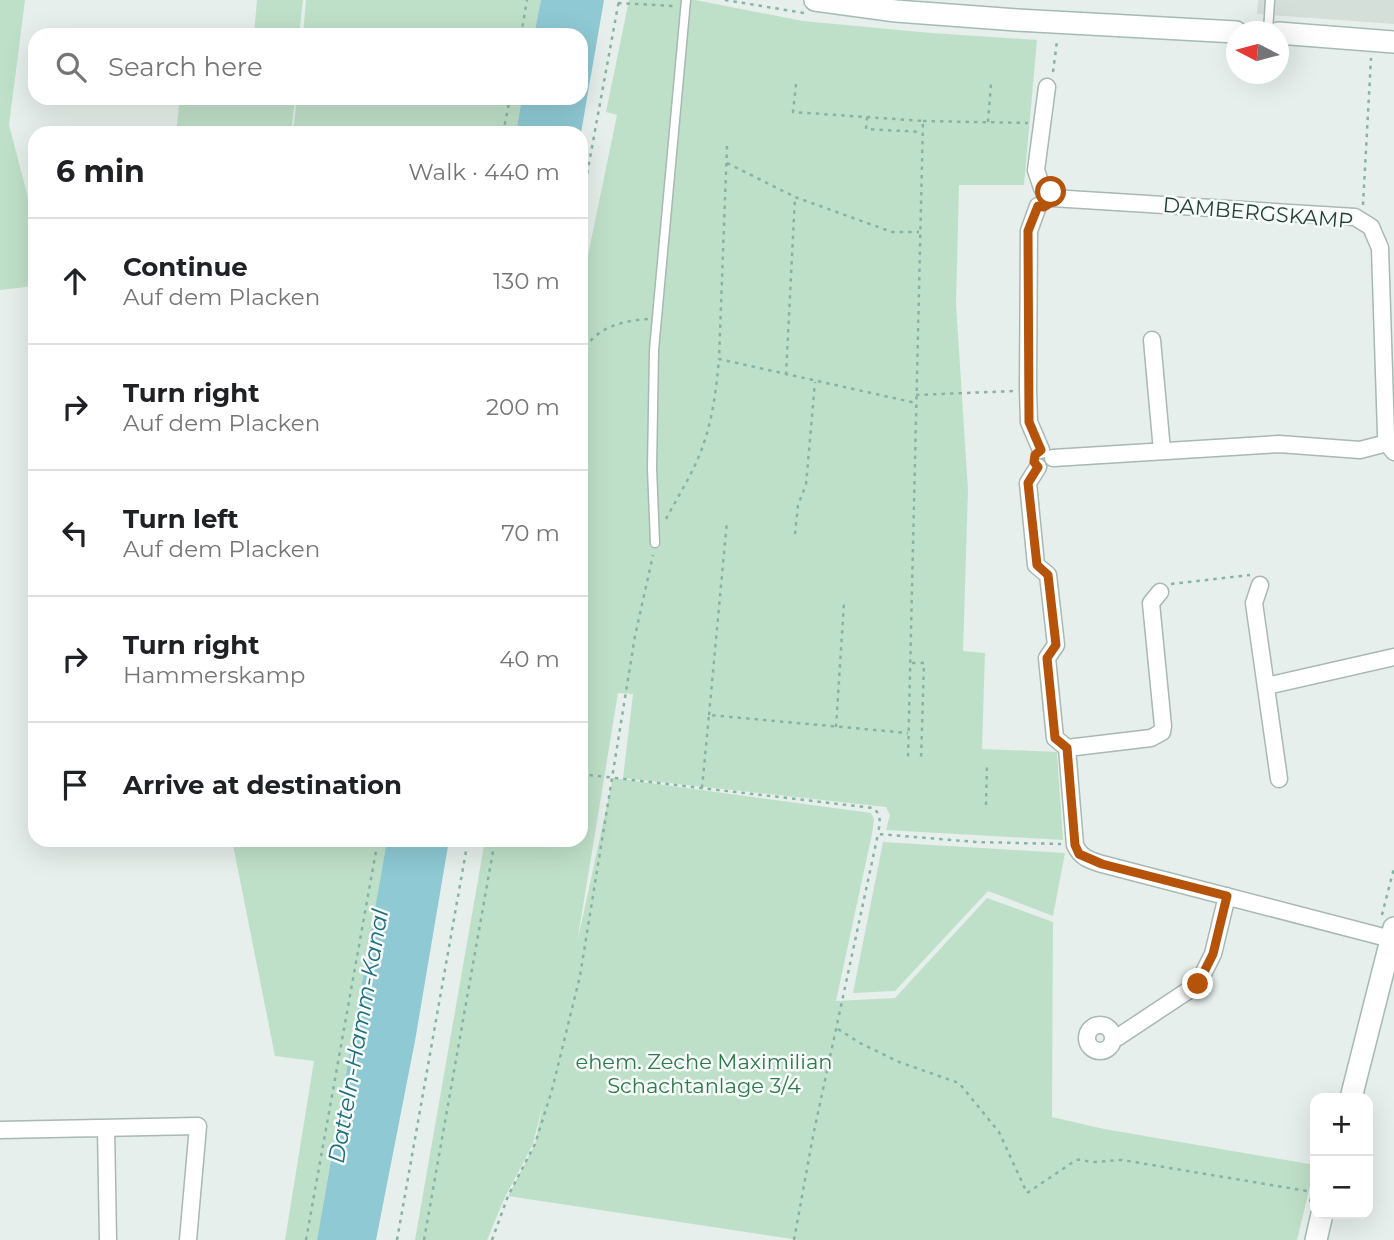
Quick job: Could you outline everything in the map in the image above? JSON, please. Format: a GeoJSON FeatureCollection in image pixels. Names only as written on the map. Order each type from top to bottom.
{"type":"FeatureCollection","features":[{"type":"Feature","properties":{"kind":"street"},"geometry":{"type":"LineString","coordinates":[[816,0],[896,11],[1226,31]]}},
{"type":"Feature","properties":{"kind":"street"},"geometry":{"type":"LineString","coordinates":[[1289,34],[1394,42]]}},
{"type":"Feature","properties":{"kind":"street"},"geometry":{"type":"LineString","coordinates":[[1047,87],[1036,170],[1044,197],[1028,231],[1028,390],[1029,422],[1047,454],[1048,468],[1038,467],[1028,483],[1037,565],[1048,575],[1056,645],[1047,658],[1055,738],[1067,748],[1075,845],[1079,854],[1087,859],[1227,896],[1392,933],[1352,1093]]}},
{"type":"Feature","properties":{"kind":"street","name":"DAMBERGSKAMP"},"geometry":{"type":"LineString","coordinates":[[1044,197],[1347,216],[1363,221],[1371,227],[1380,248],[1391,448]]}},
{"type":"Feature","properties":{"kind":"street"},"geometry":{"type":"LineString","coordinates":[[1152,340],[1162,451]]}},
{"type":"Feature","properties":{"kind":"street"},"geometry":{"type":"LineString","coordinates":[[1047,454],[1279,444],[1360,450],[1391,448]]}},
{"type":"Feature","properties":{"kind":"street"},"geometry":{"type":"LineString","coordinates":[[1260,585],[1254,603],[1279,779]]}},
{"type":"Feature","properties":{"kind":"street"},"geometry":{"type":"LineString","coordinates":[[1067,748],[1151,738],[1162,732],[1151,603],[1160,592]]}},
{"type":"Feature","properties":{"kind":"street"},"geometry":{"type":"LineString","coordinates":[[1267,685],[1394,657]]}},
{"type":"Feature","properties":{"kind":"street"},"geometry":{"type":"LineString","coordinates":[[1113,1036],[1118,1037],[1198,984],[1213,954],[1227,896]]}},
{"type":"Feature","properties":{"kind":"street"},"geometry":{"type":"LineString","coordinates":[[0,1130],[198,1126],[188,1240]]}},
{"type":"Feature","properties":{"kind":"street"},"geometry":{"type":"LineString","coordinates":[[106,1128],[108,1240]]}},
{"type":"Feature","properties":{"kind":"street"},"geometry":{"type":"LineString","coordinates":[[1316,1240],[1321,1219]]}},
{"type":"Feature","properties":{"kind":"lane"},"geometry":{"type":"LineString","coordinates":[[655,543],[652,468],[654,350],[686,0]]}},
{"type":"Feature","properties":{"kind":"lane"},"geometry":{"type":"LineString","coordinates":[[1269,21],[1270,0]]}},
{"type":"Feature","properties":{"kind":"path"},"geometry":{"type":"LineString","coordinates":[[522,28],[527,0]]}},
{"type":"Feature","properties":{"kind":"path"},"geometry":{"type":"LineString","coordinates":[[588,168],[618,2],[678,6]]}},
{"type":"Feature","properties":{"kind":"path"},"geometry":{"type":"LineString","coordinates":[[1047,87],[1051,83],[1057,37]]}},
{"type":"Feature","properties":{"kind":"path"},"geometry":{"type":"LineString","coordinates":[[1363,221],[1371,41]]}},
{"type":"Feature","properties":{"kind":"path"},"geometry":{"type":"LineString","coordinates":[[796,84],[793,112],[923,121],[1042,123]]}},
{"type":"Feature","properties":{"kind":"path"},"geometry":{"type":"LineString","coordinates":[[988,122],[991,84]]}},
{"type":"Feature","properties":{"kind":"path"},"geometry":{"type":"LineString","coordinates":[[504,126],[509,105]]}},
{"type":"Feature","properties":{"kind":"path"},"geometry":{"type":"LineString","coordinates":[[867,117],[866,129],[922,133]]}},
{"type":"Feature","properties":{"kind":"path"},"geometry":{"type":"LineString","coordinates":[[908,759],[923,121]]}},
{"type":"Feature","properties":{"kind":"path"},"geometry":{"type":"LineString","coordinates":[[492,1240],[508,1196],[535,1144],[552,1090],[580,976],[635,636],[655,543],[700,454],[716,396],[727,146]]}},
{"type":"Feature","properties":{"kind":"path"},"geometry":{"type":"LineString","coordinates":[[727,163],[796,197],[892,232],[919,232]]}},
{"type":"Feature","properties":{"kind":"path"},"geometry":{"type":"LineString","coordinates":[[786,375],[796,197]]}},
{"type":"Feature","properties":{"kind":"path"},"geometry":{"type":"LineString","coordinates":[[588,346],[605,329],[625,321],[656,319]]}},
{"type":"Feature","properties":{"kind":"path"},"geometry":{"type":"LineString","coordinates":[[719,359],[916,403]]}},
{"type":"Feature","properties":{"kind":"path"},"geometry":{"type":"LineString","coordinates":[[795,534],[798,505],[806,485],[815,382]]}},
{"type":"Feature","properties":{"kind":"path"},"geometry":{"type":"LineString","coordinates":[[916,395],[1028,390]]}},
{"type":"Feature","properties":{"kind":"path"},"geometry":{"type":"LineString","coordinates":[[702,788],[727,521]]}},
{"type":"Feature","properties":{"kind":"path"},"geometry":{"type":"LineString","coordinates":[[1160,592],[1174,583],[1249,573],[1260,585]]}},
{"type":"Feature","properties":{"kind":"path"},"geometry":{"type":"LineString","coordinates":[[836,727],[844,603]]}},
{"type":"Feature","properties":{"kind":"path"},"geometry":{"type":"LineString","coordinates":[[911,663],[924,663],[921,760]]}},
{"type":"Feature","properties":{"kind":"path"},"geometry":{"type":"LineString","coordinates":[[709,715],[908,733]]}},
{"type":"Feature","properties":{"kind":"path"},"geometry":{"type":"LineString","coordinates":[[986,805],[987,763]]}},
{"type":"Feature","properties":{"kind":"path"},"geometry":{"type":"LineString","coordinates":[[588,775],[873,808],[878,812],[881,819],[802,1189],[794,1240]]}},
{"type":"Feature","properties":{"kind":"path"},"geometry":{"type":"LineString","coordinates":[[878,834],[976,842],[1075,845]]}},
{"type":"Feature","properties":{"kind":"path"},"geometry":{"type":"LineString","coordinates":[[306,1240],[377,847]]}},
{"type":"Feature","properties":{"kind":"path"},"geometry":{"type":"LineString","coordinates":[[397,1240],[467,847]]}},
{"type":"Feature","properties":{"kind":"path"},"geometry":{"type":"LineString","coordinates":[[424,1240],[494,847]]}},
{"type":"Feature","properties":{"kind":"path"},"geometry":{"type":"LineString","coordinates":[[836,1028],[899,1062],[959,1083],[999,1132],[1027,1193],[1076,1160],[1084,1159],[1091,1163],[1106,1159],[1310,1192]]}},
{"type":"Feature","properties":{"kind":"shaded area"},"geometry":{"type":"Polygon","coordinates":[[[1258,0],[1394,0],[1394,24],[1257,14],[1258,0]]]}},
{"type":"Feature","properties":{"kind":"green space"},"geometry":{"type":"Polygon","coordinates":[[[0,0],[25,0],[9,125],[28,197],[28,287],[0,290],[0,0]]]}},
{"type":"Feature","properties":{"kind":"green space"},"geometry":{"type":"Polygon","coordinates":[[[257,0],[303,0],[300,28],[255,28],[257,0]]]}},
{"type":"Feature","properties":{"kind":"green space"},"geometry":{"type":"Polygon","coordinates":[[[306,0],[541,0],[535,28],[304,28],[306,0]]]}},
{"type":"Feature","properties":{"kind":"green space","name":"ehem. Zeche Maximilian Schachtanlage 3/4"},"geometry":{"type":"Polygon","coordinates":[[[629,0],[695,0],[803,21],[1037,40],[1024,185],[959,185],[956,304],[968,490],[963,651],[985,653],[982,749],[1057,752],[1063,840],[886,830],[890,815],[886,807],[623,778],[633,694],[618,693],[577,943],[613,778],[871,813],[874,819],[872,834],[836,1001],[895,998],[987,898],[1053,922],[1052,1117],[1104,1129],[1310,1164],[1310,1186],[1297,1240],[799,1240],[508,1196],[535,1144],[543,1103],[533,1144],[504,1199],[487,1240],[415,1240],[484,847],[588,847],[588,255],[617,115],[606,112],[629,0]]]}},
{"type":"Feature","properties":{"kind":"green space"},"geometry":{"type":"Polygon","coordinates":[[[179,105],[294,105],[292,126],[177,126],[179,105]]]}},
{"type":"Feature","properties":{"kind":"green space"},"geometry":{"type":"Polygon","coordinates":[[[296,105],[521,105],[517,126],[294,126],[296,105]]]}},
{"type":"Feature","properties":{"kind":"green space"},"geometry":{"type":"Polygon","coordinates":[[[883,842],[1065,853],[1053,916],[988,891],[895,991],[853,993],[883,842]]]}},
{"type":"Feature","properties":{"kind":"green space"},"geometry":{"type":"Polygon","coordinates":[[[233,847],[386,847],[317,1240],[285,1240],[314,1061],[275,1056],[233,847]]]}},
{"type":"Feature","properties":{"kind":"water"},"geometry":{"type":"Polygon","coordinates":[[[541,0],[604,0],[588,93],[588,28],[535,28],[541,0]]]}},
{"type":"Feature","properties":{"kind":"water"},"geometry":{"type":"Polygon","coordinates":[[[521,105],[586,105],[582,126],[517,126],[521,105]]]}},
{"type":"Feature","properties":{"kind":"water","name":"Datteln-Hamm-Kanal"},"geometry":{"type":"Polygon","coordinates":[[[386,847],[448,847],[415,1041],[376,1240],[317,1240],[386,847]]]}},
{"type":"Feature","properties":{"kind":"route"},"geometry":{"type":"LineString","coordinates":[[1051,192],[1052,202],[1048,206],[1038,206],[1028,231],[1029,422],[1041,450],[1035,455],[1034,462],[1038,467],[1028,483],[1037,565],[1048,575],[1056,645],[1047,658],[1055,738],[1067,748],[1075,845],[1079,854],[1102,864],[1227,896],[1213,954],[1198,984]]}}]}
